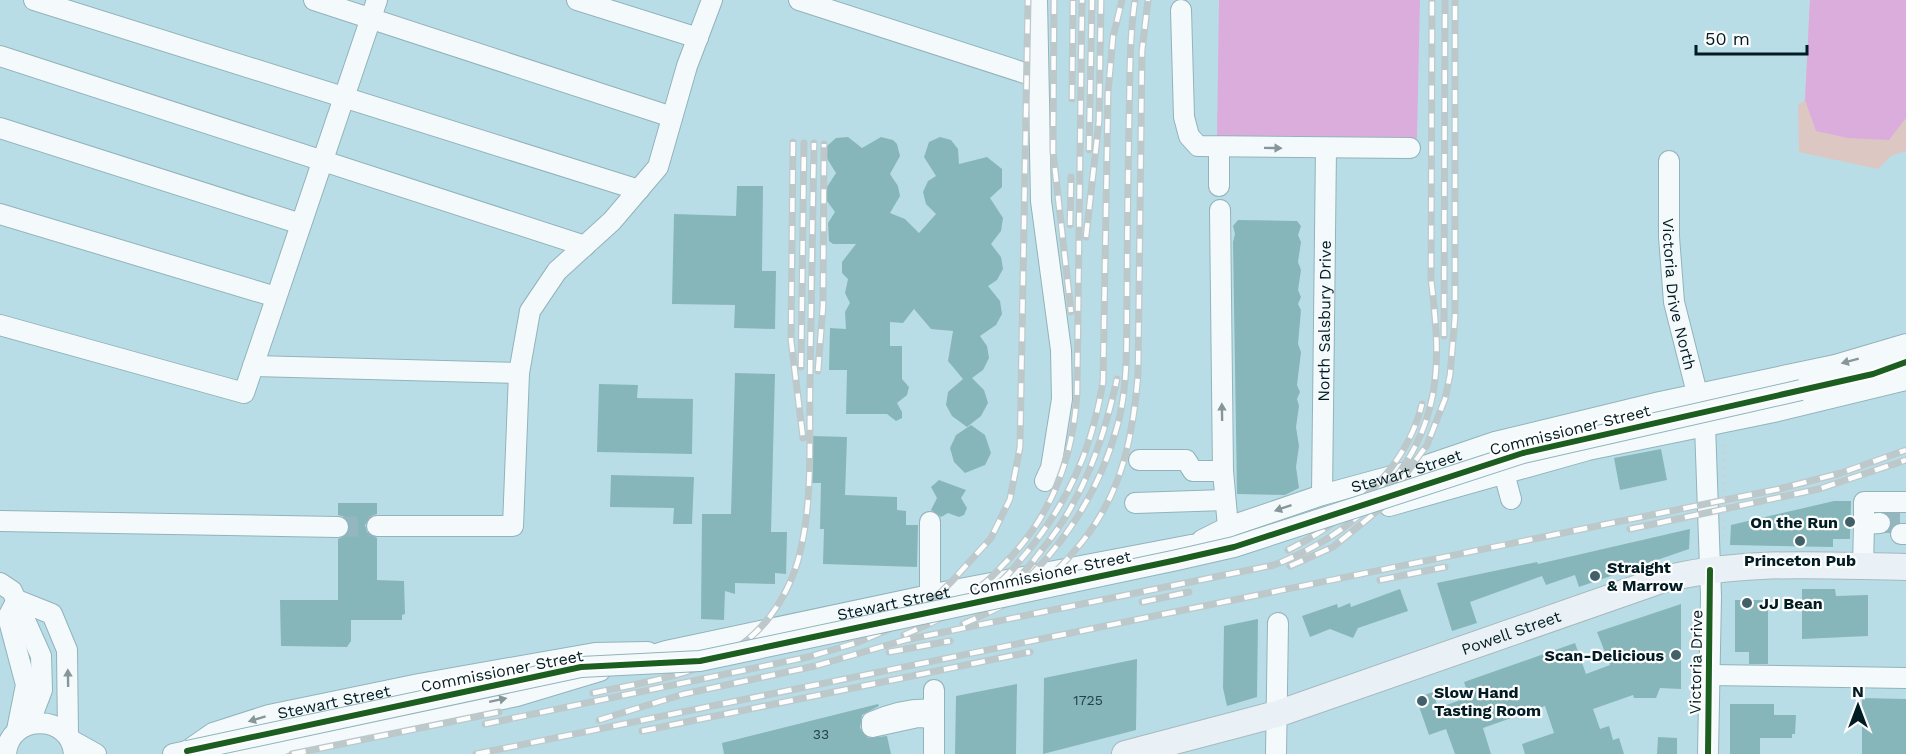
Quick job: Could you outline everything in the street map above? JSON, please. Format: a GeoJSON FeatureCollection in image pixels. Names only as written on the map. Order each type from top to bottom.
{"type":"FeatureCollection","features":[{"type":"Feature","properties":{"kind":"main road","name":"Powell Street"},"geometry":{"type":"LineString","coordinates":[[1125,754],[1277,714],[1661,580],[1710,570],[1761,565],[1906,567]]}},
{"type":"Feature","properties":{"kind":"street"},"geometry":{"type":"LineString","coordinates":[[34,0],[639,190]]}},
{"type":"Feature","properties":{"kind":"street"},"geometry":{"type":"LineString","coordinates":[[314,0],[672,117]]}},
{"type":"Feature","properties":{"kind":"street"},"geometry":{"type":"LineString","coordinates":[[0,325],[244,393],[377,0]]}},
{"type":"Feature","properties":{"kind":"street"},"geometry":{"type":"LineString","coordinates":[[577,0],[698,38]]}},
{"type":"Feature","properties":{"kind":"street"},"geometry":{"type":"LineString","coordinates":[[377,526],[513,526],[519,373],[530,311],[557,271],[612,221],[658,167],[672,117],[712,0]]}},
{"type":"Feature","properties":{"kind":"street"},"geometry":{"type":"LineString","coordinates":[[799,0],[1037,77]]}},
{"type":"Feature","properties":{"kind":"street"},"geometry":{"type":"LineString","coordinates":[[1037,0],[1041,201],[1061,350],[1062,399],[1051,468],[1045,481]]}},
{"type":"Feature","properties":{"kind":"street"},"geometry":{"type":"LineString","coordinates":[[1181,10],[1184,117],[1189,136],[1198,146],[1410,148]]}},
{"type":"Feature","properties":{"kind":"street"},"geometry":{"type":"LineString","coordinates":[[0,56],[585,246]]}},
{"type":"Feature","properties":{"kind":"street"},"geometry":{"type":"LineString","coordinates":[[0,128],[301,224]]}},
{"type":"Feature","properties":{"kind":"street"},"geometry":{"type":"LineString","coordinates":[[1219,186],[1220,147]]}},
{"type":"Feature","properties":{"kind":"street","name":"North Salsbury Drive"},"geometry":{"type":"LineString","coordinates":[[1322,495],[1326,148]]}},
{"type":"Feature","properties":{"kind":"street","name":"Victoria Drive North"},"geometry":{"type":"LineString","coordinates":[[1669,161],[1669,237],[1674,302],[1705,425],[1710,570]]}},
{"type":"Feature","properties":{"kind":"street"},"geometry":{"type":"LineString","coordinates":[[1220,210],[1222,471],[1227,526]]}},
{"type":"Feature","properties":{"kind":"street"},"geometry":{"type":"LineString","coordinates":[[0,214],[276,297]]}},
{"type":"Feature","properties":{"kind":"street","name":"Stewart Street"},"geometry":{"type":"LineString","coordinates":[[1191,545],[1227,526],[1322,495],[1410,471],[1495,442],[1697,394],[1835,365],[1906,344]]}},
{"type":"Feature","properties":{"kind":"street","name":"Commissioner Street"},"geometry":{"type":"LineString","coordinates":[[187,753],[581,667],[673,665],[700,661],[1177,560],[1234,547],[1523,453],[1873,374],[1906,362]]}},
{"type":"Feature","properties":{"kind":"street"},"geometry":{"type":"LineString","coordinates":[[253,366],[519,373]]}},
{"type":"Feature","properties":{"kind":"street","name":"Stewart Street"},"geometry":{"type":"LineString","coordinates":[[235,754],[518,696],[666,651],[1191,545],[1236,541],[1317,520],[1364,512],[1588,450],[1841,397],[1906,380]]}},
{"type":"Feature","properties":{"kind":"street"},"geometry":{"type":"LineString","coordinates":[[1495,442],[1510,499]]}},
{"type":"Feature","properties":{"kind":"street"},"geometry":{"type":"LineString","coordinates":[[1139,460],[1186,460],[1193,471],[1222,471]]}},
{"type":"Feature","properties":{"kind":"street"},"geometry":{"type":"LineString","coordinates":[[1135,503],[1225,500]]}},
{"type":"Feature","properties":{"kind":"street"},"geometry":{"type":"LineString","coordinates":[[1863,567],[1872,529],[1864,502],[1906,502]]}},
{"type":"Feature","properties":{"kind":"street"},"geometry":{"type":"LineString","coordinates":[[0,520],[338,527]]}},
{"type":"Feature","properties":{"kind":"street"},"geometry":{"type":"LineString","coordinates":[[930,522],[930,596]]}},
{"type":"Feature","properties":{"kind":"street","name":"Victoria Drive"},"geometry":{"type":"LineString","coordinates":[[1708,754],[1710,570]]}},
{"type":"Feature","properties":{"kind":"street"},"geometry":{"type":"LineString","coordinates":[[0,583],[12,591],[17,600],[52,614],[67,650],[71,743]]}},
{"type":"Feature","properties":{"kind":"street"},"geometry":{"type":"LineString","coordinates":[[12,738],[27,686],[8,617],[17,600]]}},
{"type":"Feature","properties":{"kind":"street"},"geometry":{"type":"LineString","coordinates":[[1276,754],[1278,623]]}},
{"type":"Feature","properties":{"kind":"street","name":"Stewart Street"},"geometry":{"type":"LineString","coordinates":[[187,753],[213,733],[269,716],[419,684],[595,652],[666,651]]}},
{"type":"Feature","properties":{"kind":"street"},"geometry":{"type":"LineString","coordinates":[[1710,675],[1906,678]]}},
{"type":"Feature","properties":{"kind":"street"},"geometry":{"type":"LineString","coordinates":[[934,690],[934,754]]}},
{"type":"Feature","properties":{"kind":"street"},"geometry":{"type":"LineString","coordinates":[[12,738],[42,722],[54,725],[71,743],[96,754]]}},
{"type":"Feature","properties":{"kind":"path"},"geometry":{"type":"LineString","coordinates":[[1723,537],[1725,442]]}},
{"type":"Feature","properties":{"kind":"shaded area"},"geometry":{"type":"Polygon","coordinates":[[[1219,0],[1457,0],[1459,128],[1417,138],[1217,136],[1219,0]]]}},
{"type":"Feature","properties":{"kind":"shaded area"},"geometry":{"type":"Polygon","coordinates":[[[1810,0],[1906,0],[1906,151],[1891,156],[1878,169],[1799,152],[1798,105],[1805,100],[1810,0]]]}},
{"type":"Feature","properties":{"kind":"shaded area"},"geometry":{"type":"Polygon","coordinates":[[[1810,0],[1906,0],[1906,118],[1889,140],[1848,138],[1816,131],[1805,100],[1810,0]]]}},
{"type":"Feature","properties":{"kind":"pier"},"geometry":{"type":"Polygon","coordinates":[[[1420,0],[1460,0],[1462,128],[1429,138],[1417,138],[1420,0]]]}},
{"type":"Feature","properties":{"kind":"building"},"geometry":{"type":"Polygon","coordinates":[[[848,137],[862,148],[881,137],[893,140],[897,144],[900,156],[890,174],[898,186],[900,196],[890,213],[905,219],[919,233],[936,214],[926,204],[923,192],[928,181],[936,176],[924,157],[929,142],[940,137],[951,140],[958,149],[959,164],[987,157],[1002,169],[1002,187],[990,198],[1003,218],[1001,231],[991,244],[1001,257],[1003,269],[997,280],[988,286],[1000,301],[1002,314],[996,325],[980,336],[987,346],[989,358],[983,370],[972,378],[984,390],[988,403],[981,416],[967,427],[952,416],[946,405],[948,392],[963,379],[948,361],[953,331],[931,329],[914,309],[903,323],[890,322],[890,346],[902,346],[902,379],[909,387],[907,395],[897,403],[902,412],[902,418],[896,421],[887,414],[846,414],[847,370],[829,370],[830,328],[846,329],[845,312],[850,303],[845,293],[848,279],[842,273],[842,262],[856,244],[833,244],[829,241],[828,223],[835,212],[827,201],[825,190],[836,173],[826,157],[827,146],[836,138],[848,137]]]}},
{"type":"Feature","properties":{"kind":"building"},"geometry":{"type":"Polygon","coordinates":[[[737,186],[763,186],[762,271],[776,271],[775,329],[734,328],[735,305],[672,304],[674,214],[736,216],[737,186]]]}},
{"type":"Feature","properties":{"kind":"building"},"geometry":{"type":"Polygon","coordinates":[[[1238,220],[1297,221],[1301,226],[1298,235],[1301,242],[1298,262],[1301,270],[1298,290],[1301,297],[1298,304],[1301,310],[1298,344],[1301,352],[1296,427],[1299,446],[1296,467],[1299,488],[1285,495],[1237,494],[1233,242],[1235,234],[1233,226],[1238,220]]]}},
{"type":"Feature","properties":{"kind":"building"},"geometry":{"type":"Polygon","coordinates":[[[735,373],[775,374],[771,532],[787,532],[786,574],[775,573],[775,584],[735,583],[735,594],[725,591],[724,620],[701,619],[702,514],[731,514],[735,373]]]}},
{"type":"Feature","properties":{"kind":"building"},"geometry":{"type":"Polygon","coordinates":[[[599,384],[638,385],[637,398],[693,399],[692,454],[597,452],[599,384]]]}},
{"type":"Feature","properties":{"kind":"building"},"geometry":{"type":"Polygon","coordinates":[[[971,425],[985,435],[991,453],[985,465],[965,473],[954,462],[950,448],[956,435],[971,425]]]}},
{"type":"Feature","properties":{"kind":"building"},"geometry":{"type":"Polygon","coordinates":[[[813,436],[847,437],[845,495],[897,497],[897,510],[906,511],[906,525],[918,525],[917,567],[823,564],[824,529],[820,529],[821,483],[812,483],[813,436]]]}},
{"type":"Feature","properties":{"kind":"building"},"geometry":{"type":"Polygon","coordinates":[[[1661,449],[1667,480],[1620,490],[1614,458],[1661,449]]]}},
{"type":"Feature","properties":{"kind":"building"},"geometry":{"type":"Polygon","coordinates":[[[611,475],[694,477],[692,524],[673,524],[674,508],[610,507],[611,475]]]}},
{"type":"Feature","properties":{"kind":"building"},"geometry":{"type":"Polygon","coordinates":[[[939,480],[966,490],[961,498],[967,508],[964,515],[959,517],[948,513],[941,517],[931,510],[937,498],[931,487],[939,480]]]}},
{"type":"Feature","properties":{"kind":"building"},"geometry":{"type":"Polygon","coordinates":[[[1834,501],[1851,501],[1850,539],[1833,539],[1833,547],[1730,545],[1731,525],[1834,501]]]}},
{"type":"Feature","properties":{"kind":"building"},"geometry":{"type":"Polygon","coordinates":[[[338,503],[377,503],[377,514],[371,516],[365,525],[367,532],[377,538],[377,580],[404,581],[405,614],[402,615],[402,620],[351,620],[351,641],[347,647],[281,646],[280,600],[338,600],[338,539],[348,534],[350,527],[345,517],[338,515],[338,503]]]}},
{"type":"Feature","properties":{"kind":"building"},"geometry":{"type":"Polygon","coordinates":[[[1690,529],[1689,549],[1579,587],[1575,575],[1546,585],[1542,576],[1470,602],[1477,623],[1452,631],[1437,583],[1537,562],[1538,564],[1690,529]]]}},
{"type":"Feature","properties":{"kind":"building"},"geometry":{"type":"Polygon","coordinates":[[[1400,589],[1408,611],[1358,628],[1353,638],[1330,629],[1310,637],[1302,616],[1337,604],[1338,608],[1350,603],[1351,607],[1400,589]]]}},
{"type":"Feature","properties":{"kind":"building"},"geometry":{"type":"Polygon","coordinates":[[[1802,589],[1835,589],[1836,596],[1868,595],[1868,636],[1802,639],[1802,589]]]}},
{"type":"Feature","properties":{"kind":"building"},"geometry":{"type":"Polygon","coordinates":[[[1735,600],[1768,600],[1768,664],[1749,664],[1749,652],[1735,652],[1735,600]]]}},
{"type":"Feature","properties":{"kind":"building"},"geometry":{"type":"Polygon","coordinates":[[[1681,604],[1681,689],[1660,688],[1656,698],[1634,698],[1633,695],[1593,709],[1600,729],[1609,726],[1613,740],[1619,738],[1624,754],[1525,754],[1522,744],[1554,733],[1545,706],[1483,728],[1491,754],[1455,754],[1446,729],[1429,735],[1416,698],[1433,692],[1438,708],[1469,697],[1464,682],[1575,643],[1586,674],[1610,665],[1597,632],[1681,604]]]}},
{"type":"Feature","properties":{"kind":"building"},"geometry":{"type":"Polygon","coordinates":[[[1258,619],[1257,697],[1227,706],[1223,688],[1224,626],[1258,619]]]}},
{"type":"Feature","properties":{"kind":"building"},"geometry":{"type":"Polygon","coordinates":[[[1137,659],[1136,730],[1043,754],[1044,678],[1137,659]]]}},
{"type":"Feature","properties":{"kind":"building"},"geometry":{"type":"Polygon","coordinates":[[[1017,684],[1016,754],[955,754],[956,696],[1017,684]]]}},
{"type":"Feature","properties":{"kind":"building"},"geometry":{"type":"Polygon","coordinates":[[[1862,698],[1906,699],[1906,754],[1862,754],[1862,698]]]}},
{"type":"Feature","properties":{"kind":"building"},"geometry":{"type":"Polygon","coordinates":[[[878,704],[879,706],[862,715],[860,728],[868,738],[887,736],[891,754],[724,754],[722,743],[878,704]]]}},
{"type":"Feature","properties":{"kind":"building"},"geometry":{"type":"Polygon","coordinates":[[[1730,704],[1774,704],[1774,715],[1796,715],[1795,734],[1792,734],[1792,738],[1760,738],[1760,754],[1730,754],[1730,704]]]}},
{"type":"Feature","properties":{"kind":"building"},"geometry":{"type":"Polygon","coordinates":[[[1658,737],[1677,738],[1677,754],[1657,754],[1658,737]]]}},
{"type":"Feature","properties":{"kind":"tunnel"},"geometry":{"type":"LineString","coordinates":[[1880,523],[1901,523]]}},
{"type":"Feature","properties":{"kind":"tunnel"},"geometry":{"type":"LineString","coordinates":[[338,527],[377,526]]}},
{"type":"Feature","properties":{"kind":"railway"},"geometry":{"type":"LineString","coordinates":[[485,724],[808,657],[856,643],[904,623],[922,611],[991,538],[1010,499],[1020,447],[1028,0]]}},
{"type":"Feature","properties":{"kind":"railway"},"geometry":{"type":"LineString","coordinates":[[1054,0],[1053,152],[1071,312]]}},
{"type":"Feature","properties":{"kind":"railway"},"geometry":{"type":"LineString","coordinates":[[1072,99],[1073,0]]}},
{"type":"Feature","properties":{"kind":"railway"},"geometry":{"type":"LineString","coordinates":[[978,588],[1005,563],[1036,526],[1057,485],[1071,440],[1077,393],[1082,0]]}},
{"type":"Feature","properties":{"kind":"railway"},"geometry":{"type":"LineString","coordinates":[[1089,150],[1092,0]]}},
{"type":"Feature","properties":{"kind":"railway"},"geometry":{"type":"LineString","coordinates":[[1086,237],[1099,121],[1101,0]]}},
{"type":"Feature","properties":{"kind":"railway"},"geometry":{"type":"LineString","coordinates":[[904,635],[966,605],[989,591],[1008,575],[1056,512],[1086,451],[1103,382],[1108,93],[1113,37],[1122,0]]}},
{"type":"Feature","properties":{"kind":"railway"},"geometry":{"type":"LineString","coordinates":[[1008,596],[1044,561],[1075,520],[1100,475],[1121,411],[1126,362],[1130,62],[1135,0]]}},
{"type":"Feature","properties":{"kind":"railway"},"geometry":{"type":"LineString","coordinates":[[963,624],[1028,592],[1055,573],[1087,536],[1101,515],[1121,472],[1132,425],[1138,375],[1142,51],[1148,0]]}},
{"type":"Feature","properties":{"kind":"railway"},"geometry":{"type":"LineString","coordinates":[[599,720],[684,694],[815,666],[905,640],[1274,565],[1326,540],[1372,504],[1408,460],[1421,435],[1430,407],[1436,375],[1436,327],[1431,279],[1432,0]]}},
{"type":"Feature","properties":{"kind":"railway"},"geometry":{"type":"LineString","coordinates":[[1444,336],[1445,0]]}},
{"type":"Feature","properties":{"kind":"railway"},"geometry":{"type":"LineString","coordinates":[[1290,566],[1333,547],[1381,508],[1427,445],[1445,399],[1450,375],[1455,317],[1455,0]]}},
{"type":"Feature","properties":{"kind":"railway"},"geometry":{"type":"LineString","coordinates":[[793,142],[791,340],[803,438]]}},
{"type":"Feature","properties":{"kind":"railway"},"geometry":{"type":"LineString","coordinates":[[801,367],[804,143]]}},
{"type":"Feature","properties":{"kind":"railway"},"geometry":{"type":"LineString","coordinates":[[593,693],[657,680],[699,668],[718,659],[737,648],[762,626],[790,583],[805,528],[809,487],[814,143]]}},
{"type":"Feature","properties":{"kind":"railway"},"geometry":{"type":"LineString","coordinates":[[818,371],[823,306],[824,144]]}},
{"type":"Feature","properties":{"kind":"railway"},"geometry":{"type":"LineString","coordinates":[[1070,225],[1071,177]]}},
{"type":"Feature","properties":{"kind":"railway"},"geometry":{"type":"LineString","coordinates":[[1014,582],[1029,567],[1056,532],[1080,491],[1098,448],[1117,379]]}},
{"type":"Feature","properties":{"kind":"railway"},"geometry":{"type":"LineString","coordinates":[[1288,550],[1331,524],[1371,491],[1402,451],[1414,428],[1422,404]]}},
{"type":"Feature","properties":{"kind":"railway"},"geometry":{"type":"LineString","coordinates":[[476,754],[1779,489],[1841,473],[1906,450]]}},
{"type":"Feature","properties":{"kind":"railway"},"geometry":{"type":"LineString","coordinates":[[1630,529],[1819,489],[1906,460]]}},
{"type":"Feature","properties":{"kind":"railway"},"geometry":{"type":"LineString","coordinates":[[1380,580],[1445,567]]}},
{"type":"Feature","properties":{"kind":"railway"},"geometry":{"type":"LineString","coordinates":[[1142,602],[1189,592]]}},
{"type":"Feature","properties":{"kind":"railway"},"geometry":{"type":"LineString","coordinates":[[889,652],[950,641]]}},
{"type":"Feature","properties":{"kind":"railway"},"geometry":{"type":"LineString","coordinates":[[642,731],[1030,652]]}},
{"type":"Feature","properties":{"kind":"railway"},"geometry":{"type":"LineString","coordinates":[[292,754],[499,712]]}},
{"type":"Feature","properties":{"kind":"cycle path"},"geometry":{"type":"LineString","coordinates":[[187,751],[581,667],[700,661],[1177,560],[1234,547],[1523,453],[1873,374],[1906,362]]}},
{"type":"Feature","properties":{"kind":"cycle path"},"geometry":{"type":"LineString","coordinates":[[1708,754],[1710,570]]}},
{"type":"Feature","properties":{"kind":"place","name":"On the Run"},"geometry":{"type":"Point","coordinates":[1850,522]}},
{"type":"Feature","properties":{"kind":"place","name":"Princeton Pub"},"geometry":{"type":"Point","coordinates":[1800,541]}},
{"type":"Feature","properties":{"kind":"place","name":"Straight & Marrow"},"geometry":{"type":"Point","coordinates":[1595,576]}},
{"type":"Feature","properties":{"kind":"place","name":"JJ Bean"},"geometry":{"type":"Point","coordinates":[1747,603]}},
{"type":"Feature","properties":{"kind":"place","name":"Scan-Delicious"},"geometry":{"type":"Point","coordinates":[1676,655]}},
{"type":"Feature","properties":{"kind":"place","name":"Slow Hand Tasting Room"},"geometry":{"type":"Point","coordinates":[1422,701]}}]}
